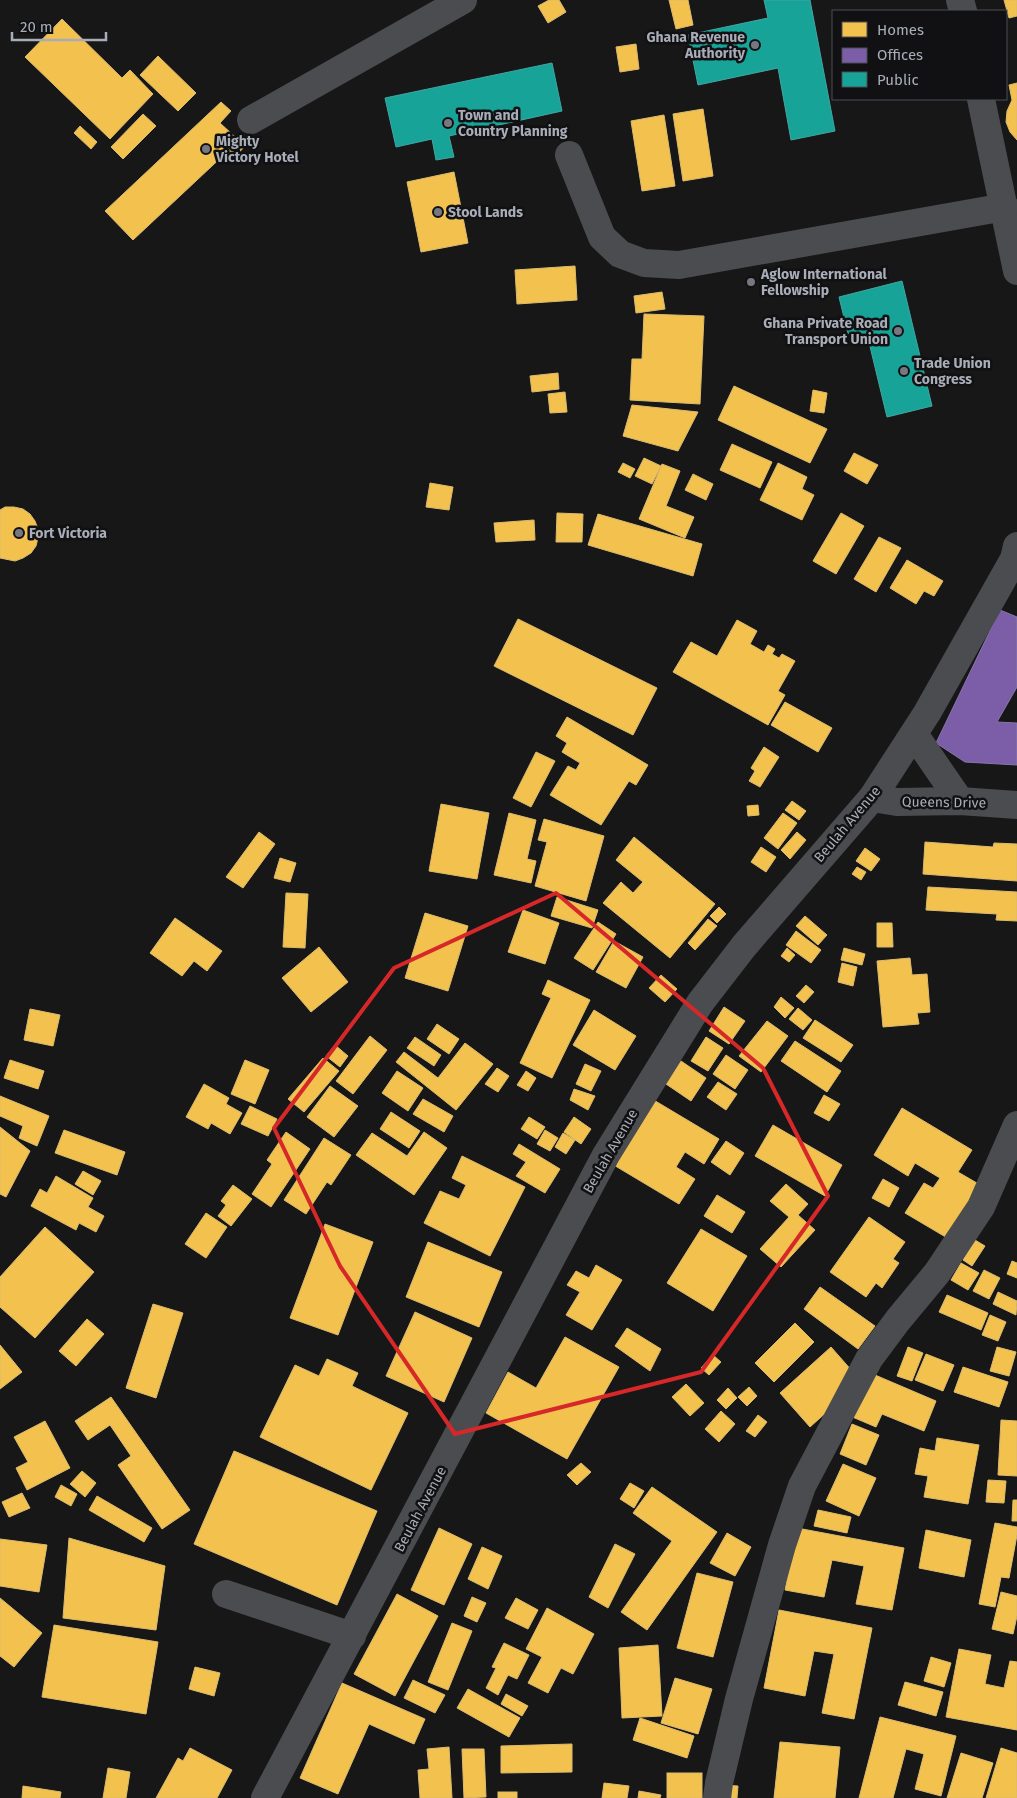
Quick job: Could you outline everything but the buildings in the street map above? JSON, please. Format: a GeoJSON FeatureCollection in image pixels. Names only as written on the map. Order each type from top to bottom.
{"type":"FeatureCollection","features":[{"type":"Feature","properties":{"kind":"street"},"geometry":{"type":"LineString","coordinates":[[251,120],[463,0]]}},
{"type":"Feature","properties":{"kind":"street"},"geometry":{"type":"LineString","coordinates":[[981,100],[1017,271]]}},
{"type":"Feature","properties":{"kind":"street"},"geometry":{"type":"LineString","coordinates":[[568,155],[602,237],[620,254],[644,263],[679,265],[1005,207]]}},
{"type":"Feature","properties":{"kind":"street","name":"Beulah Avenue"},"geometry":{"type":"LineString","coordinates":[[265,1798],[606,1155],[700,1003],[744,946],[872,798],[927,713],[1014,558],[1017,546]]}},
{"type":"Feature","properties":{"kind":"street"},"geometry":{"type":"LineString","coordinates":[[914,734],[960,801]]}},
{"type":"Feature","properties":{"kind":"street","name":"Queens Drive"},"geometry":{"type":"LineString","coordinates":[[872,798],[897,802],[960,801],[1017,805]]}},
{"type":"Feature","properties":{"kind":"street"},"geometry":{"type":"LineString","coordinates":[[717,1798],[739,1699],[782,1545],[802,1486],[869,1359],[893,1326],[937,1273],[981,1206],[1017,1125]]}},
{"type":"Feature","properties":{"kind":"street"},"geometry":{"type":"LineString","coordinates":[[226,1594],[352,1636]]}},
{"type":"Feature","properties":{"kind":"highlighted area"},"geometry":{"type":"Polygon","coordinates":[[[556,893],[763,1068],[828,1196],[701,1372],[455,1434],[340,1266],[274,1128],[394,968],[556,893]]]}},
{"type":"Feature","properties":{"kind":"place","name":"Ghana Revenue Authority"},"geometry":{"type":"Point","coordinates":[755,45]}},
{"type":"Feature","properties":{"kind":"place","name":"Town and Country Planning"},"geometry":{"type":"Point","coordinates":[448,123]}},
{"type":"Feature","properties":{"kind":"place","name":"Mighty Victory Hotel"},"geometry":{"type":"Point","coordinates":[206,149]}},
{"type":"Feature","properties":{"kind":"place","name":"Stool Lands"},"geometry":{"type":"Point","coordinates":[438,212]}},
{"type":"Feature","properties":{"kind":"place","name":"Aglow International Fellowship"},"geometry":{"type":"Point","coordinates":[751,282]}},
{"type":"Feature","properties":{"kind":"place","name":"Ghana Private Road Transport Union"},"geometry":{"type":"Point","coordinates":[898,331]}},
{"type":"Feature","properties":{"kind":"place","name":"Trade Union Congress"},"geometry":{"type":"Point","coordinates":[904,371]}},
{"type":"Feature","properties":{"kind":"place","name":"Fort Victoria"},"geometry":{"type":"Point","coordinates":[19,533]}}]}
